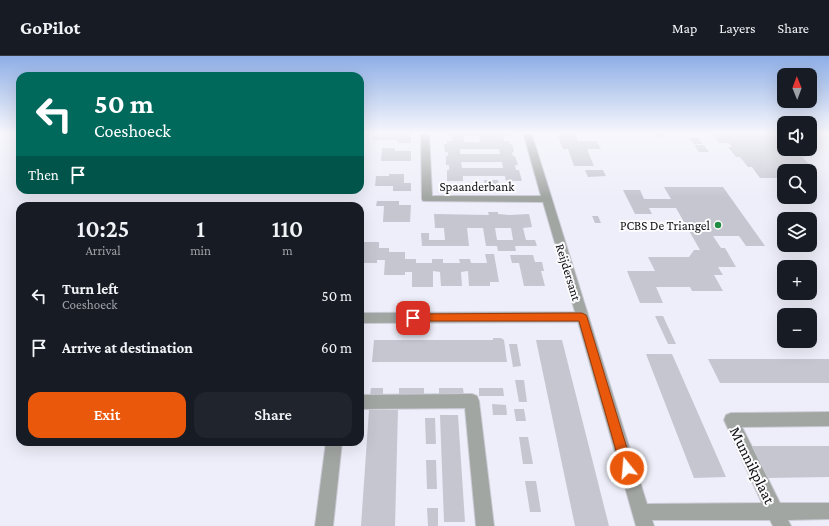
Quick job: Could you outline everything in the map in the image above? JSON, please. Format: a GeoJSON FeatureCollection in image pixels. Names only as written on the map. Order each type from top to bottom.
{"type":"FeatureCollection","features":[{"type":"Feature","properties":{"kind":"street","name":"Spaanderbank"},"geometry":{"type":"LineString","coordinates":[[428,154],[432,186],[427,199],[547,199]]}},
{"type":"Feature","properties":{"kind":"street","name":"Reijdersant"},"geometry":{"type":"LineString","coordinates":[[534,154],[643,519]]}},
{"type":"Feature","properties":{"kind":"street"},"geometry":{"type":"LineString","coordinates":[[364,318],[582,317]]}},
{"type":"Feature","properties":{"kind":"street"},"geometry":{"type":"LineString","coordinates":[[364,402],[472,401],[485,526]]}},
{"type":"Feature","properties":{"kind":"street","name":"Munnikplaat"},"geometry":{"type":"LineString","coordinates":[[778,519],[731,420],[829,419]]}},
{"type":"Feature","properties":{"kind":"street"},"geometry":{"type":"LineString","coordinates":[[324,526],[334,446]]}},
{"type":"Feature","properties":{"kind":"street","name":"Munnikplaat"},"geometry":{"type":"LineString","coordinates":[[643,519],[778,519],[829,511]]}},
{"type":"Feature","properties":{"kind":"building"},"geometry":{"type":"Polygon","coordinates":[[[382,154],[411,154],[411,161],[381,161],[382,154]]]}},
{"type":"Feature","properties":{"kind":"building"},"geometry":{"type":"Polygon","coordinates":[[[448,154],[512,154],[513,156],[515,156],[518,165],[515,165],[516,170],[519,170],[522,181],[506,181],[505,176],[463,176],[463,181],[447,181],[447,170],[449,170],[449,165],[446,165],[446,156],[448,156],[448,154]],[[461,162],[462,168],[503,168],[502,162],[461,162]]]}},
{"type":"Feature","properties":{"kind":"building"},"geometry":{"type":"Polygon","coordinates":[[[570,154],[589,154],[594,166],[574,166],[570,154]]]}},
{"type":"Feature","properties":{"kind":"building"},"geometry":{"type":"Polygon","coordinates":[[[734,154],[777,154],[777,156],[805,156],[806,157],[802,157],[809,164],[777,164],[777,178],[760,178],[752,167],[748,167],[740,157],[736,157],[734,154]]]}},
{"type":"Feature","properties":{"kind":"building"},"geometry":{"type":"Polygon","coordinates":[[[585,170],[603,170],[606,176],[588,177],[585,170]]]}},
{"type":"Feature","properties":{"kind":"building"},"geometry":{"type":"Polygon","coordinates":[[[389,174],[404,174],[404,183],[411,183],[411,191],[393,191],[393,186],[375,186],[376,176],[389,176],[389,174]]]}},
{"type":"Feature","properties":{"kind":"building"},"geometry":{"type":"Polygon","coordinates":[[[484,180],[498,180],[500,189],[473,188],[473,184],[485,184],[484,180]]]}},
{"type":"Feature","properties":{"kind":"building","name":"PCBS De Triangel"},"geometry":{"type":"Polygon","coordinates":[[[664,187],[723,187],[765,246],[746,246],[739,236],[713,236],[721,248],[725,248],[736,267],[718,267],[723,275],[714,275],[723,291],[692,291],[690,287],[656,287],[663,303],[640,303],[627,271],[655,271],[648,257],[689,257],[694,250],[700,250],[676,208],[649,208],[652,214],[635,214],[623,190],[640,190],[644,199],[671,199],[664,187]]]}},
{"type":"Feature","properties":{"kind":"building"},"geometry":{"type":"Polygon","coordinates":[[[377,201],[399,201],[399,205],[411,205],[410,222],[383,222],[384,206],[376,206],[377,201]]]}},
{"type":"Feature","properties":{"kind":"building"},"geometry":{"type":"Polygon","coordinates":[[[488,212],[498,212],[498,214],[509,215],[529,214],[532,227],[523,228],[526,240],[535,240],[537,246],[515,246],[516,251],[498,251],[497,246],[486,246],[483,228],[467,228],[469,246],[422,246],[421,233],[429,233],[429,240],[445,240],[444,228],[435,228],[434,214],[489,215],[488,212]],[[495,228],[497,240],[513,240],[511,228],[495,228]]]}},
{"type":"Feature","properties":{"kind":"building"},"geometry":{"type":"Polygon","coordinates":[[[592,216],[598,216],[601,223],[595,223],[592,216]]]}},
{"type":"Feature","properties":{"kind":"building"},"geometry":{"type":"Polygon","coordinates":[[[364,242],[379,242],[379,248],[389,248],[389,252],[405,252],[405,259],[416,259],[416,263],[432,263],[432,259],[443,259],[443,263],[460,263],[459,259],[470,259],[471,263],[487,263],[485,254],[494,254],[499,282],[490,282],[490,286],[469,286],[468,271],[461,272],[462,286],[441,286],[440,272],[433,271],[433,287],[412,287],[412,272],[405,272],[405,275],[384,275],[385,260],[377,260],[377,263],[364,263],[364,242]]]}},
{"type":"Feature","properties":{"kind":"building"},"geometry":{"type":"Polygon","coordinates":[[[510,255],[533,255],[535,262],[542,262],[544,271],[541,271],[545,286],[524,286],[519,263],[512,263],[510,255]]]}},
{"type":"Feature","properties":{"kind":"building"},"geometry":{"type":"Polygon","coordinates":[[[655,316],[663,316],[676,344],[668,344],[655,316]]]}},
{"type":"Feature","properties":{"kind":"building"},"geometry":{"type":"Polygon","coordinates":[[[493,338],[501,338],[504,340],[507,362],[372,362],[374,340],[493,340],[493,338]]]}},
{"type":"Feature","properties":{"kind":"building"},"geometry":{"type":"Polygon","coordinates":[[[536,340],[562,340],[609,526],[575,526],[536,340]]]}},
{"type":"Feature","properties":{"kind":"building"},"geometry":{"type":"Polygon","coordinates":[[[509,344],[517,344],[521,366],[513,367],[509,344]]]}},
{"type":"Feature","properties":{"kind":"building"},"geometry":{"type":"Polygon","coordinates":[[[646,354],[672,354],[726,477],[694,478],[646,354]]]}},
{"type":"Feature","properties":{"kind":"building"},"geometry":{"type":"Polygon","coordinates":[[[708,359],[829,359],[829,383],[720,383],[708,359]]]}},
{"type":"Feature","properties":{"kind":"building"},"geometry":{"type":"Polygon","coordinates":[[[515,380],[524,380],[527,402],[519,402],[515,380]]]}},
{"type":"Feature","properties":{"kind":"building"},"geometry":{"type":"Polygon","coordinates":[[[371,388],[383,388],[383,396],[370,396],[371,388]]]}},
{"type":"Feature","properties":{"kind":"building"},"geometry":{"type":"Polygon","coordinates":[[[399,388],[424,388],[424,396],[399,396],[399,388]]]}},
{"type":"Feature","properties":{"kind":"building"},"geometry":{"type":"Polygon","coordinates":[[[439,388],[463,388],[464,396],[439,396],[439,388]]]}},
{"type":"Feature","properties":{"kind":"building"},"geometry":{"type":"Polygon","coordinates":[[[479,388],[503,388],[504,396],[479,396],[479,388]]]}},
{"type":"Feature","properties":{"kind":"building"},"geometry":{"type":"Polygon","coordinates":[[[492,404],[506,405],[507,415],[493,415],[492,404]]]}},
{"type":"Feature","properties":{"kind":"building"},"geometry":{"type":"Polygon","coordinates":[[[514,409],[524,409],[526,421],[516,421],[514,409]]]}},
{"type":"Feature","properties":{"kind":"building"},"geometry":{"type":"Polygon","coordinates":[[[369,410],[398,410],[395,526],[361,526],[369,410]]]}},
{"type":"Feature","properties":{"kind":"building"},"geometry":{"type":"Polygon","coordinates":[[[440,415],[458,415],[465,522],[444,522],[440,415]]]}},
{"type":"Feature","properties":{"kind":"building"},"geometry":{"type":"Polygon","coordinates":[[[425,418],[435,418],[436,444],[426,444],[425,418]]]}},
{"type":"Feature","properties":{"kind":"building"},"geometry":{"type":"Polygon","coordinates":[[[519,437],[528,437],[533,464],[523,464],[519,437]]]}},
{"type":"Feature","properties":{"kind":"building"},"geometry":{"type":"Polygon","coordinates":[[[750,446],[829,446],[829,477],[766,478],[750,446]]]}},
{"type":"Feature","properties":{"kind":"building"},"geometry":{"type":"Polygon","coordinates":[[[426,460],[436,460],[437,489],[427,489],[426,460]]]}},
{"type":"Feature","properties":{"kind":"building"},"geometry":{"type":"Polygon","coordinates":[[[525,481],[536,481],[541,512],[530,512],[525,481]]]}},
{"type":"Feature","properties":{"kind":"building"},"geometry":{"type":"Polygon","coordinates":[[[427,508],[438,508],[438,526],[428,526],[427,508]]]}},
{"type":"Feature","properties":{"kind":"place","name":"PCBS De Triangel"},"geometry":{"type":"Point","coordinates":[718,225]}},
{"type":"Feature","properties":{"kind":"route"},"geometry":{"type":"LineString","coordinates":[[413,318],[582,317],[627,468]]}}]}
